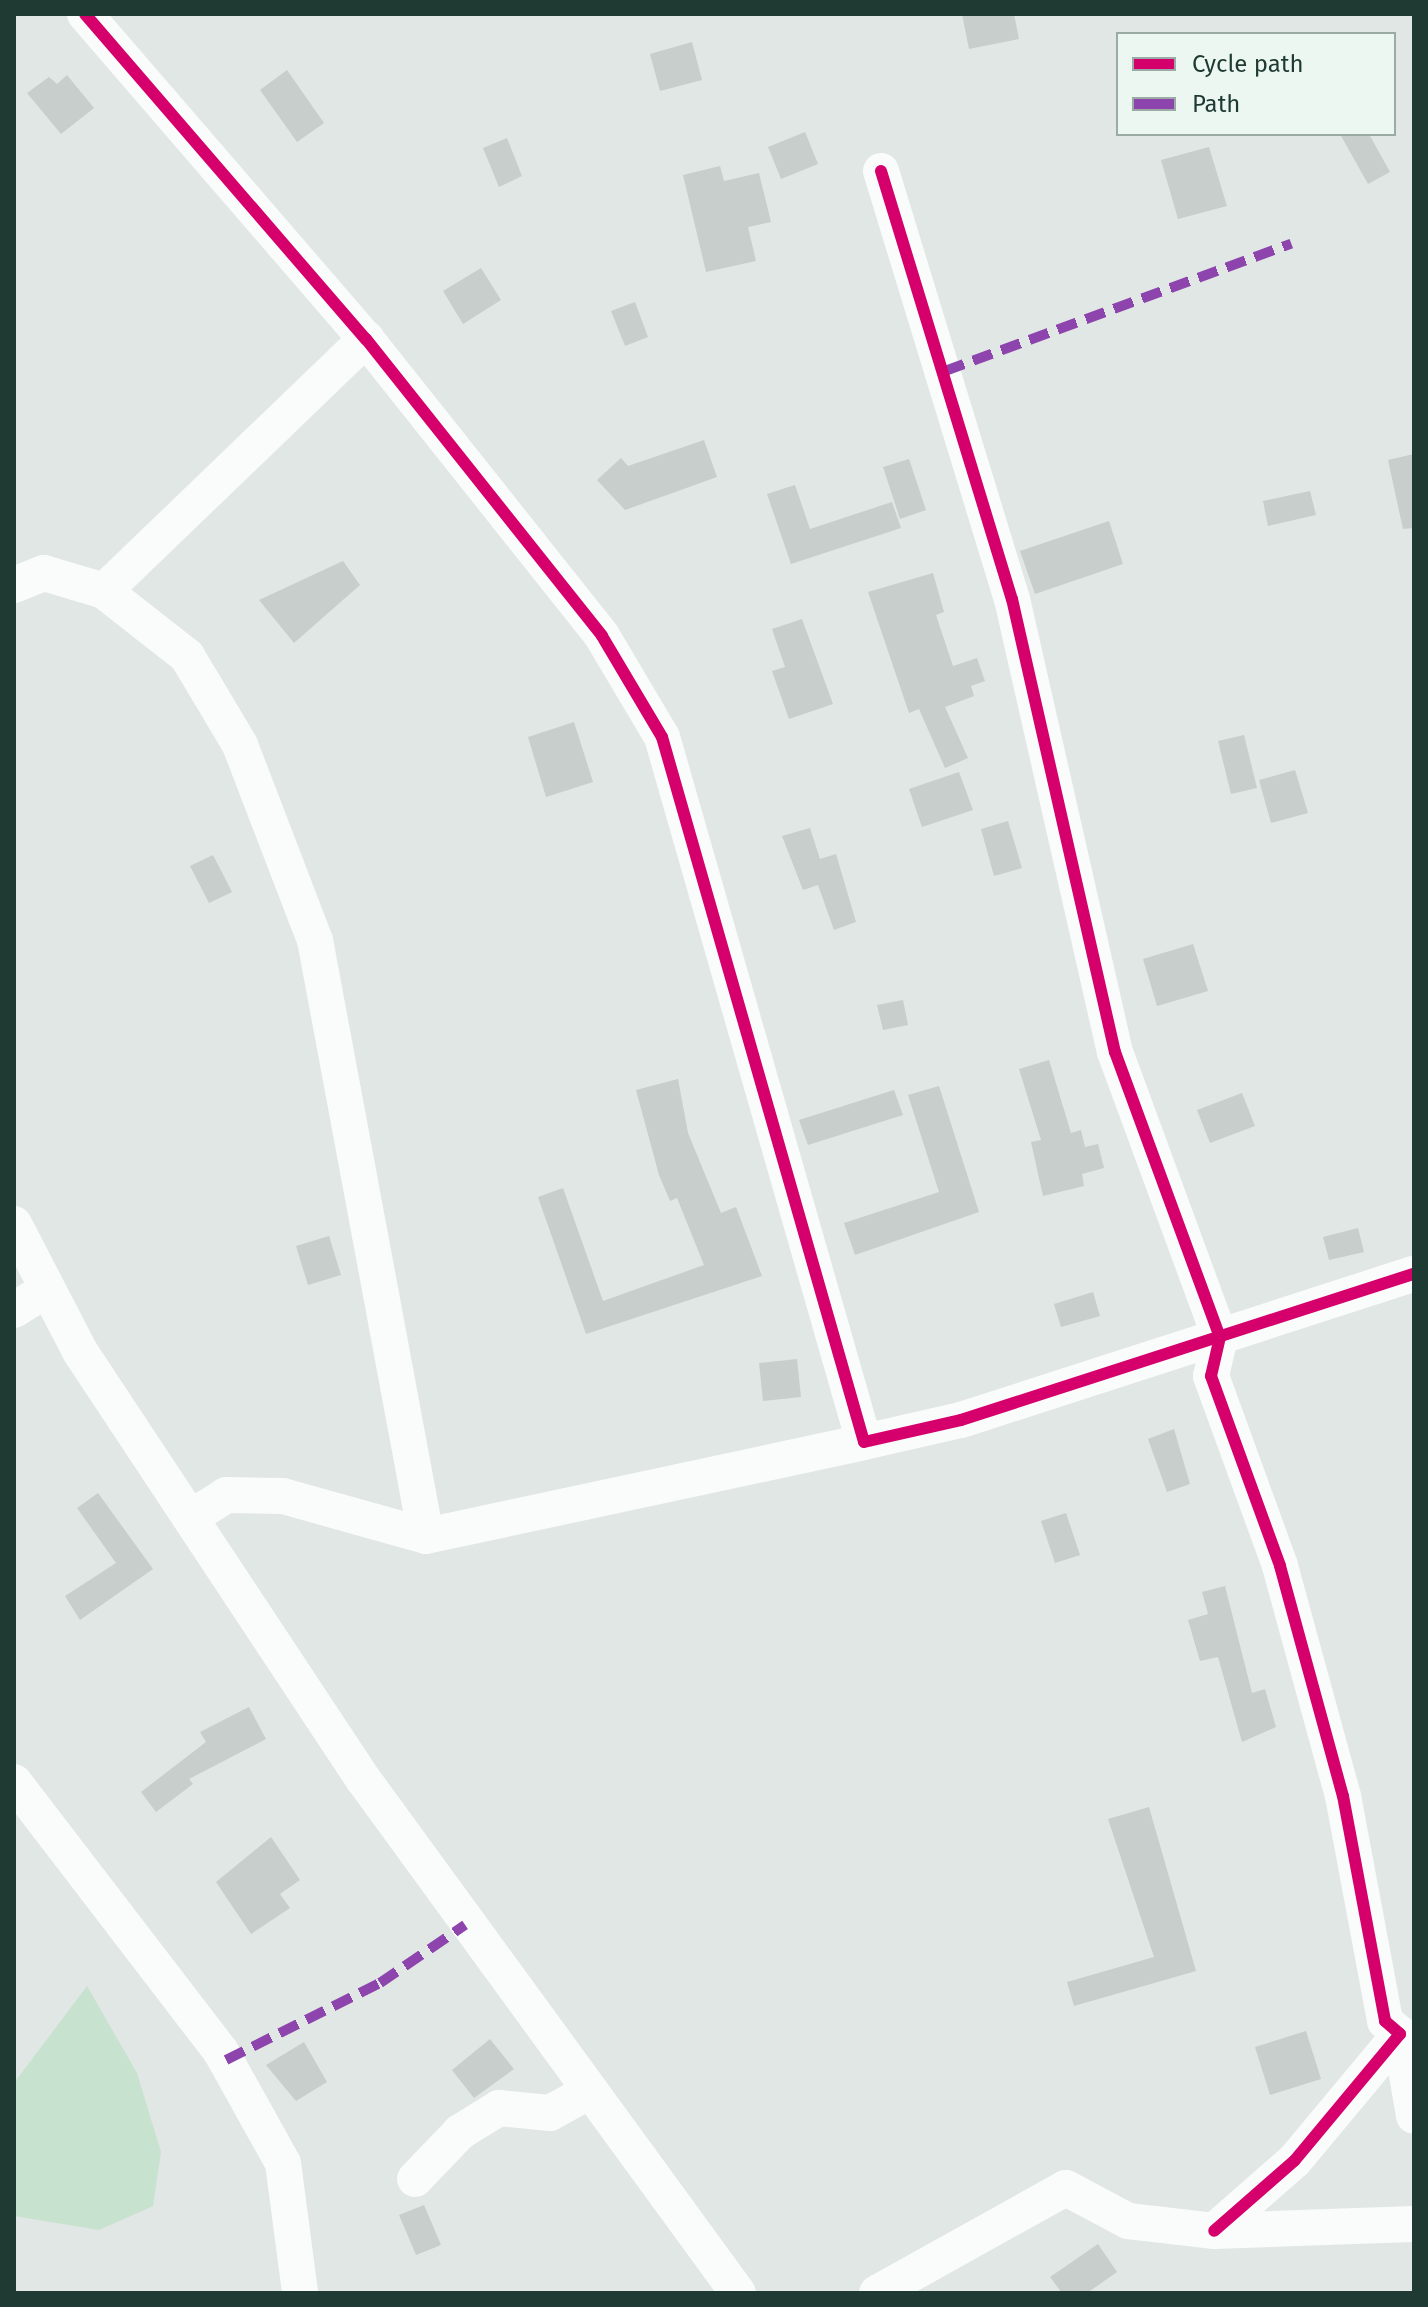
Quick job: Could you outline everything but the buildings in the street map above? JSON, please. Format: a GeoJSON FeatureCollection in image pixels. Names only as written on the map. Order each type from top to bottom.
{"type":"FeatureCollection","features":[{"type":"Feature","properties":{"kind":"street"},"geometry":{"type":"LineString","coordinates":[[85,14],[366,339],[602,636],[662,737],[864,1442]]}},
{"type":"Feature","properties":{"kind":"street"},"geometry":{"type":"LineString","coordinates":[[881,171],[1012,599],[1115,1052],[1220,1337],[1211,1376],[1280,1566],[1343,1796],[1385,2021],[1400,2034],[1414,2116]]}},
{"type":"Feature","properties":{"kind":"street"},"geometry":{"type":"LineString","coordinates":[[104,591],[366,339]]}},
{"type":"Feature","properties":{"kind":"street"},"geometry":{"type":"LineString","coordinates":[[14,585],[44,573],[104,591],[187,656],[240,745],[315,940],[426,1536]]}},
{"type":"Feature","properties":{"kind":"street"},"geometry":{"type":"LineString","coordinates":[[14,1224],[46,1290],[363,1779],[588,2092],[738,2293]]}},
{"type":"Feature","properties":{"kind":"street"},"geometry":{"type":"LineString","coordinates":[[193,1516],[226,1495],[283,1496],[426,1536],[961,1420],[1414,1274]]}},
{"type":"Feature","properties":{"kind":"street"},"geometry":{"type":"LineString","coordinates":[[14,1310],[46,1290]]}},
{"type":"Feature","properties":{"kind":"street"},"geometry":{"type":"LineString","coordinates":[[14,1782],[220,2050],[283,2163],[300,2293]]}},
{"type":"Feature","properties":{"kind":"street"},"geometry":{"type":"LineString","coordinates":[[1214,2231],[1294,2161],[1400,2034]]}},
{"type":"Feature","properties":{"kind":"street"},"geometry":{"type":"LineString","coordinates":[[415,2179],[460,2132],[499,2108],[550,2113],[588,2092]]}},
{"type":"Feature","properties":{"kind":"street"},"geometry":{"type":"LineString","coordinates":[[877,2293],[1066,2188],[1128,2221],[1214,2231],[1414,2224]]}},
{"type":"Feature","properties":{"kind":"green space"},"geometry":{"type":"Polygon","coordinates":[[[87,1986],[137,2073],[161,2152],[153,2206],[99,2230],[14,2216],[14,2083],[87,1986]]]}},
{"type":"Feature","properties":{"kind":"marked path"},"geometry":{"type":"LineString","coordinates":[[945,371],[1291,244]]}},
{"type":"Feature","properties":{"kind":"marked path"},"geometry":{"type":"LineString","coordinates":[[226,2060],[380,1983],[465,1925]]}},
{"type":"Feature","properties":{"kind":"cycle path"},"geometry":{"type":"LineString","coordinates":[[85,14],[366,339],[602,636],[662,737],[864,1442],[961,1420],[1414,1274]]}},
{"type":"Feature","properties":{"kind":"cycle path"},"geometry":{"type":"LineString","coordinates":[[881,171],[1012,599],[1115,1052],[1220,1337],[1211,1376],[1280,1566],[1343,1796],[1385,2021],[1400,2034],[1294,2161],[1214,2231]]}}]}
